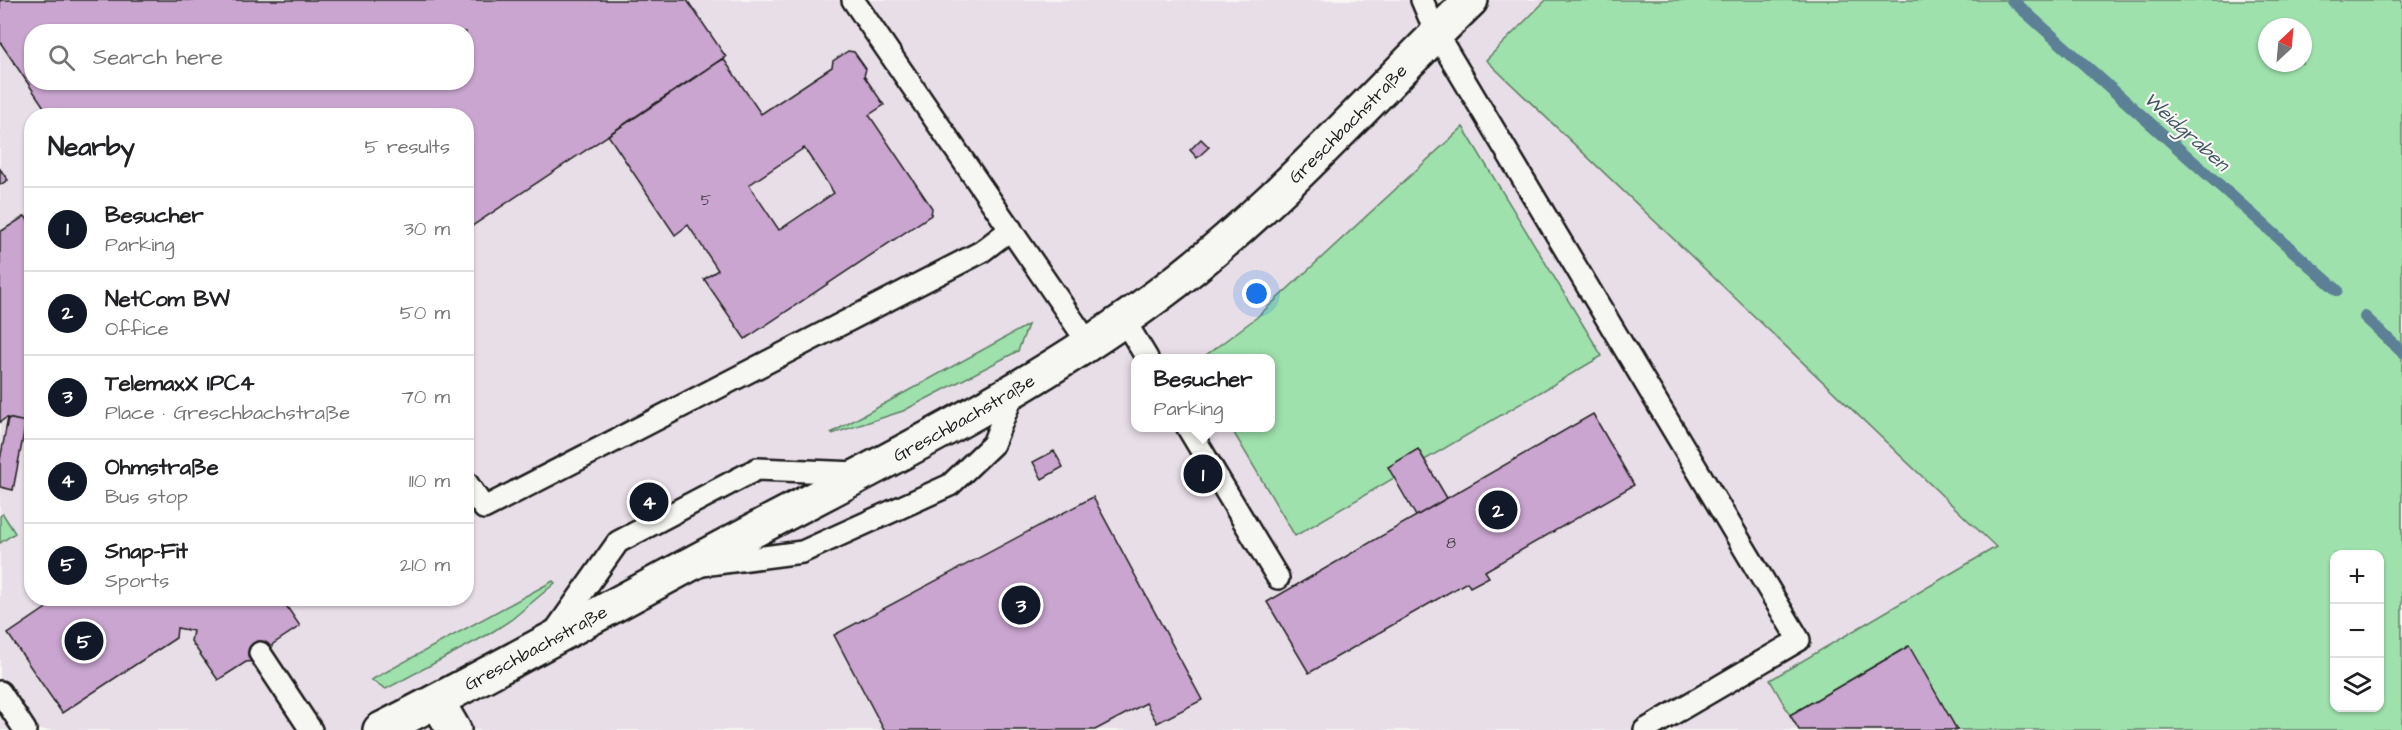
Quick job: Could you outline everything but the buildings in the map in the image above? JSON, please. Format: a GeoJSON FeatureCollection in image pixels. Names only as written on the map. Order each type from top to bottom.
{"type":"FeatureCollection","features":[{"type":"Feature","properties":{"kind":"street","name":"Greschbachstraße"},"geometry":{"type":"LineString","coordinates":[[380,730],[862,474],[1054,368],[1160,294],[1254,214],[1471,0]]}},
{"type":"Feature","properties":{"kind":"street"},"geometry":{"type":"LineString","coordinates":[[437,701],[454,730]]}},
{"type":"Feature","properties":{"kind":"lane"},"geometry":{"type":"LineString","coordinates":[[853,0],[1089,344]]}},
{"type":"Feature","properties":{"kind":"lane"},"geometry":{"type":"LineString","coordinates":[[1422,0],[1436,33],[1799,640],[1646,730]]}},
{"type":"Feature","properties":{"kind":"lane"},"geometry":{"type":"LineString","coordinates":[[474,494],[484,508],[981,252],[1011,229]]}},
{"type":"Feature","properties":{"kind":"lane"},"geometry":{"type":"LineString","coordinates":[[1124,320],[1145,354]]}},
{"type":"Feature","properties":{"kind":"lane"},"geometry":{"type":"LineString","coordinates":[[684,567],[802,552],[950,485],[993,444],[1015,389]]}},
{"type":"Feature","properties":{"kind":"lane"},"geometry":{"type":"LineString","coordinates":[[1190,432],[1278,578]]}},
{"type":"Feature","properties":{"kind":"lane"},"geometry":{"type":"LineString","coordinates":[[548,641],[618,542],[757,469],[862,474]]}},
{"type":"Feature","properties":{"kind":"lane"},"geometry":{"type":"LineString","coordinates":[[260,653],[311,730]]}},
{"type":"Feature","properties":{"kind":"lane"},"geometry":{"type":"LineString","coordinates":[[0,692],[25,730]]}},
{"type":"Feature","properties":{"kind":"shaded area"},"geometry":{"type":"Polygon","coordinates":[[[0,0],[1548,0],[2188,730],[0,730],[0,0]]]}},
{"type":"Feature","properties":{"kind":"green space"},"geometry":{"type":"Polygon","coordinates":[[[1546,0],[2402,0],[2402,730],[1957,730],[1908,646],[1790,715],[1770,680],[1996,547],[1486,60],[1546,0]]]}},
{"type":"Feature","properties":{"kind":"green space"},"geometry":{"type":"Polygon","coordinates":[[[1463,127],[1602,356],[1295,536],[1233,432],[1275,432],[1275,354],[1207,354],[1256,318],[1463,127]]]}},
{"type":"Feature","properties":{"kind":"green space"},"geometry":{"type":"Polygon","coordinates":[[[1028,325],[1018,351],[903,411],[831,433],[1028,325]]]}},
{"type":"Feature","properties":{"kind":"green space"},"geometry":{"type":"Polygon","coordinates":[[[3,514],[15,533],[0,543],[0,516],[3,514]]]}},
{"type":"Feature","properties":{"kind":"green space"},"geometry":{"type":"Polygon","coordinates":[[[553,581],[555,583],[511,620],[489,634],[386,689],[371,680],[553,581]]]}},
{"type":"Feature","properties":{"kind":"waterway","name":"Weidgraben"},"geometry":{"type":"LineString","coordinates":[[2012,0],[2337,290]]}},
{"type":"Feature","properties":{"kind":"waterway","name":"Weidgraben"},"geometry":{"type":"LineString","coordinates":[[2365,317],[2402,352]]}},
{"type":"Feature","properties":{"kind":"place","name":"Besucher"},"geometry":{"type":"Point","coordinates":[1203,474]}},
{"type":"Feature","properties":{"kind":"place","name":"Ohmstraße"},"geometry":{"type":"Point","coordinates":[649,502]}},
{"type":"Feature","properties":{"kind":"place","name":"NetCom BW"},"geometry":{"type":"Point","coordinates":[1498,510]}},
{"type":"Feature","properties":{"kind":"place","name":"TelemaxX IPC4"},"geometry":{"type":"Point","coordinates":[1021,605]}},
{"type":"Feature","properties":{"kind":"place","name":"Snap-Fit"},"geometry":{"type":"Point","coordinates":[84,641]}}]}
